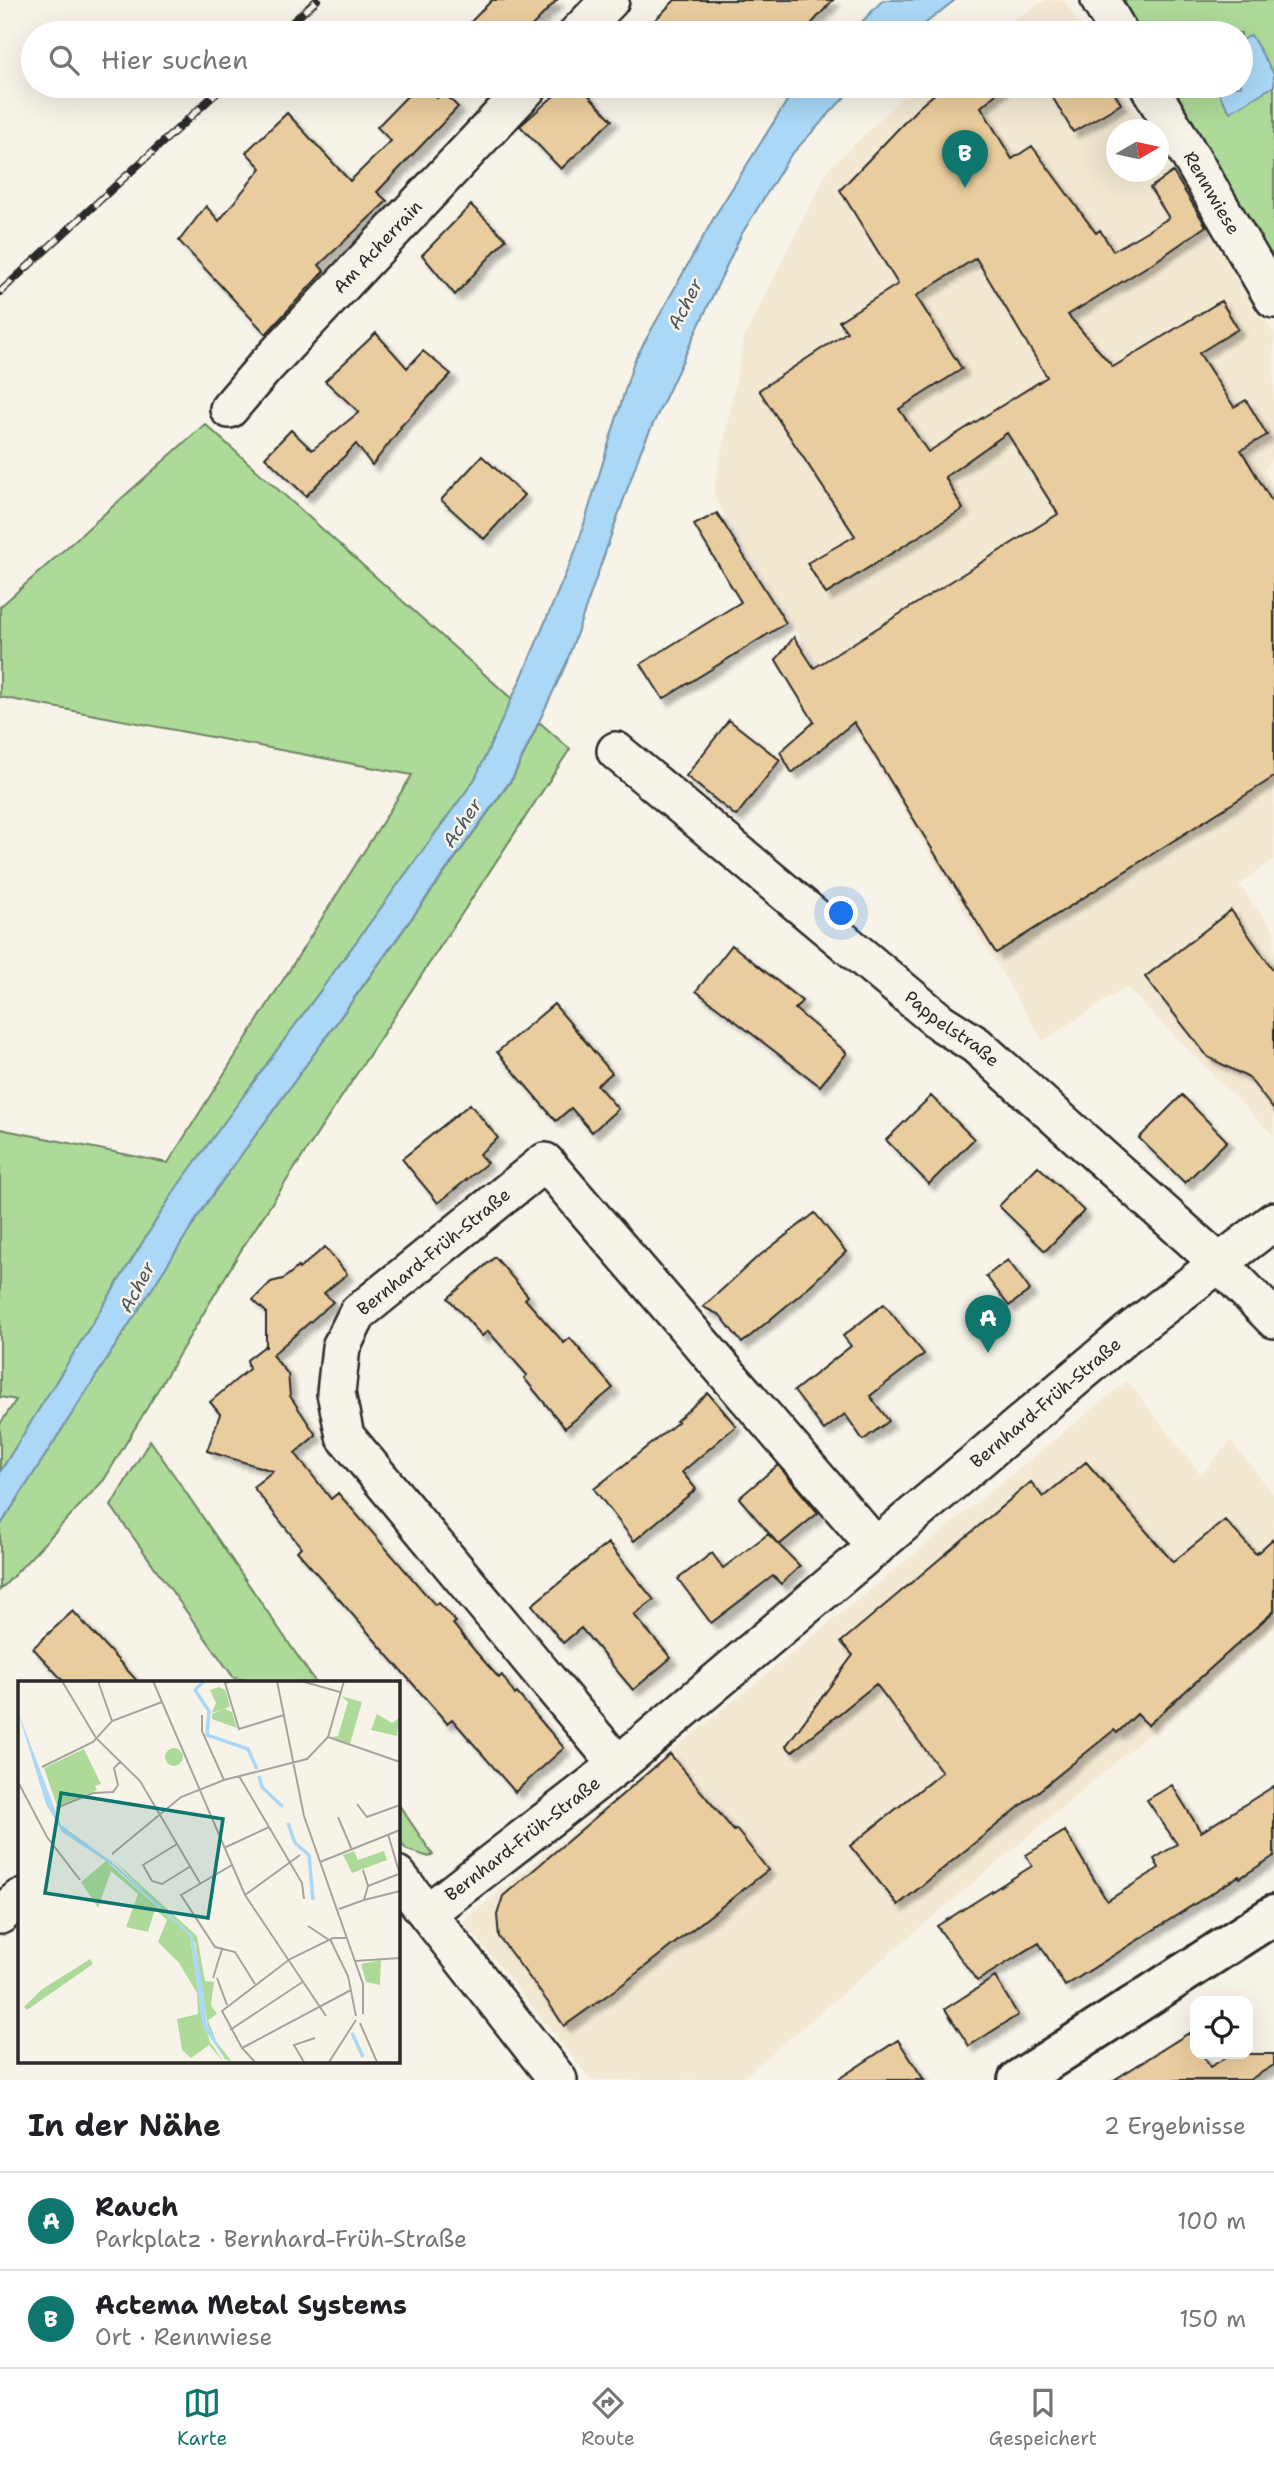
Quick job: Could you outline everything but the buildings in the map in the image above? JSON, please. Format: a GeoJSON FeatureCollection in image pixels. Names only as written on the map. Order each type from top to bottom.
{"type":"FeatureCollection","features":[{"type":"Feature","properties":{"kind":"street"},"geometry":{"type":"LineString","coordinates":[[590,21],[610,0]]}},
{"type":"Feature","properties":{"kind":"street"},"geometry":{"type":"LineString","coordinates":[[1100,0],[1112,21]]}},
{"type":"Feature","properties":{"kind":"street","name":"Am Acherrain"},"geometry":{"type":"LineString","coordinates":[[229,409],[264,368],[518,98]]}},
{"type":"Feature","properties":{"kind":"street","name":"Rennwiese"},"geometry":{"type":"LineString","coordinates":[[1156,98],[1274,299]]}},
{"type":"Feature","properties":{"kind":"street","name":"Pappelstraße"},"geometry":{"type":"LineString","coordinates":[[616,751],[940,1022],[976,1045],[1220,1264],[1274,1319]]}},
{"type":"Feature","properties":{"kind":"street","name":"Bernhard-Früh-Straße"},"geometry":{"type":"LineString","coordinates":[[618,1765],[345,1436],[336,1393],[341,1348],[358,1313],[545,1162],[876,1547]]}},
{"type":"Feature","properties":{"kind":"street"},"geometry":{"type":"LineString","coordinates":[[1220,1264],[1274,1221]]}},
{"type":"Feature","properties":{"kind":"street","name":"Bernhard-Früh-Straße"},"geometry":{"type":"LineString","coordinates":[[427,1913],[618,1765],[1127,1334],[1220,1264]]}},
{"type":"Feature","properties":{"kind":"street"},"geometry":{"type":"LineString","coordinates":[[399,1878],[558,2080]]}},
{"type":"Feature","properties":{"kind":"street"},"geometry":{"type":"LineString","coordinates":[[0,1916],[18,1900]]}},
{"type":"Feature","properties":{"kind":"street"},"geometry":{"type":"LineString","coordinates":[[1018,2080],[1274,1915]]}},
{"type":"Feature","properties":{"kind":"shaded area"},"geometry":{"type":"Polygon","coordinates":[[[1046,0],[1064,0],[1077,21],[1011,21],[1046,0]]]}},
{"type":"Feature","properties":{"kind":"shaded area"},"geometry":{"type":"Polygon","coordinates":[[[902,98],[1126,98],[1139,119],[1106,119],[1106,182],[1169,182],[1169,166],[1274,333],[1274,455],[1264,471],[1274,487],[1274,859],[1239,885],[1274,931],[1274,1136],[1126,987],[1043,1041],[713,495],[745,335],[828,170],[902,98]]]}},
{"type":"Feature","properties":{"kind":"shaded area"},"geometry":{"type":"Polygon","coordinates":[[[1127,1381],[1201,1475],[1231,1441],[1274,1495],[1274,1628],[740,2080],[591,2080],[463,1921],[1127,1381]]]}},
{"type":"Feature","properties":{"kind":"green space"},"geometry":{"type":"Polygon","coordinates":[[[1117,0],[1274,0],[1274,265],[1175,98],[1253,98],[1253,21],[1130,21],[1117,0]]]}},
{"type":"Feature","properties":{"kind":"green space"},"geometry":{"type":"Polygon","coordinates":[[[205,424],[512,699],[475,779],[177,1187],[0,1472],[0,1424],[16,1400],[0,1397],[0,1129],[168,1163],[412,775],[0,697],[0,607],[205,424]]]}},
{"type":"Feature","properties":{"kind":"green space"},"geometry":{"type":"Polygon","coordinates":[[[539,722],[570,749],[243,1247],[104,1480],[0,1590],[0,1526],[208,1201],[513,778],[539,722]]]}},
{"type":"Feature","properties":{"kind":"green space"},"geometry":{"type":"Polygon","coordinates":[[[150,1440],[315,1681],[251,1681],[234,1678],[111,1506],[150,1440]]]}},
{"type":"Feature","properties":{"kind":"green space"},"geometry":{"type":"Polygon","coordinates":[[[399,1805],[433,1855],[429,1857],[407,1850],[399,1841],[399,1805]]]}},
{"type":"Feature","properties":{"kind":"water"},"geometry":{"type":"Polygon","coordinates":[[[883,0],[955,0],[928,21],[863,21],[883,0]]]}},
{"type":"Feature","properties":{"kind":"water"},"geometry":{"type":"Polygon","coordinates":[[[1253,38],[1274,74],[1274,86],[1230,112],[1221,98],[1253,98],[1253,38]]]}},
{"type":"Feature","properties":{"kind":"water","name":"Acher"},"geometry":{"type":"Polygon","coordinates":[[[789,98],[844,98],[790,156],[741,235],[641,450],[566,664],[513,777],[208,1201],[0,1526],[0,1472],[177,1187],[475,779],[577,547],[634,361],[716,214],[789,98]]]}},
{"type":"Feature","properties":{"kind":"railway"},"geometry":{"type":"LineString","coordinates":[[293,21],[317,0]]}},
{"type":"Feature","properties":{"kind":"railway"},"geometry":{"type":"LineString","coordinates":[[0,292],[211,98]]}},
{"type":"Feature","properties":{"kind":"place","name":"Actema Metal Systems"},"geometry":{"type":"Point","coordinates":[965,188]}},
{"type":"Feature","properties":{"kind":"place","name":"Rauch"},"geometry":{"type":"Point","coordinates":[988,1353]}}]}
